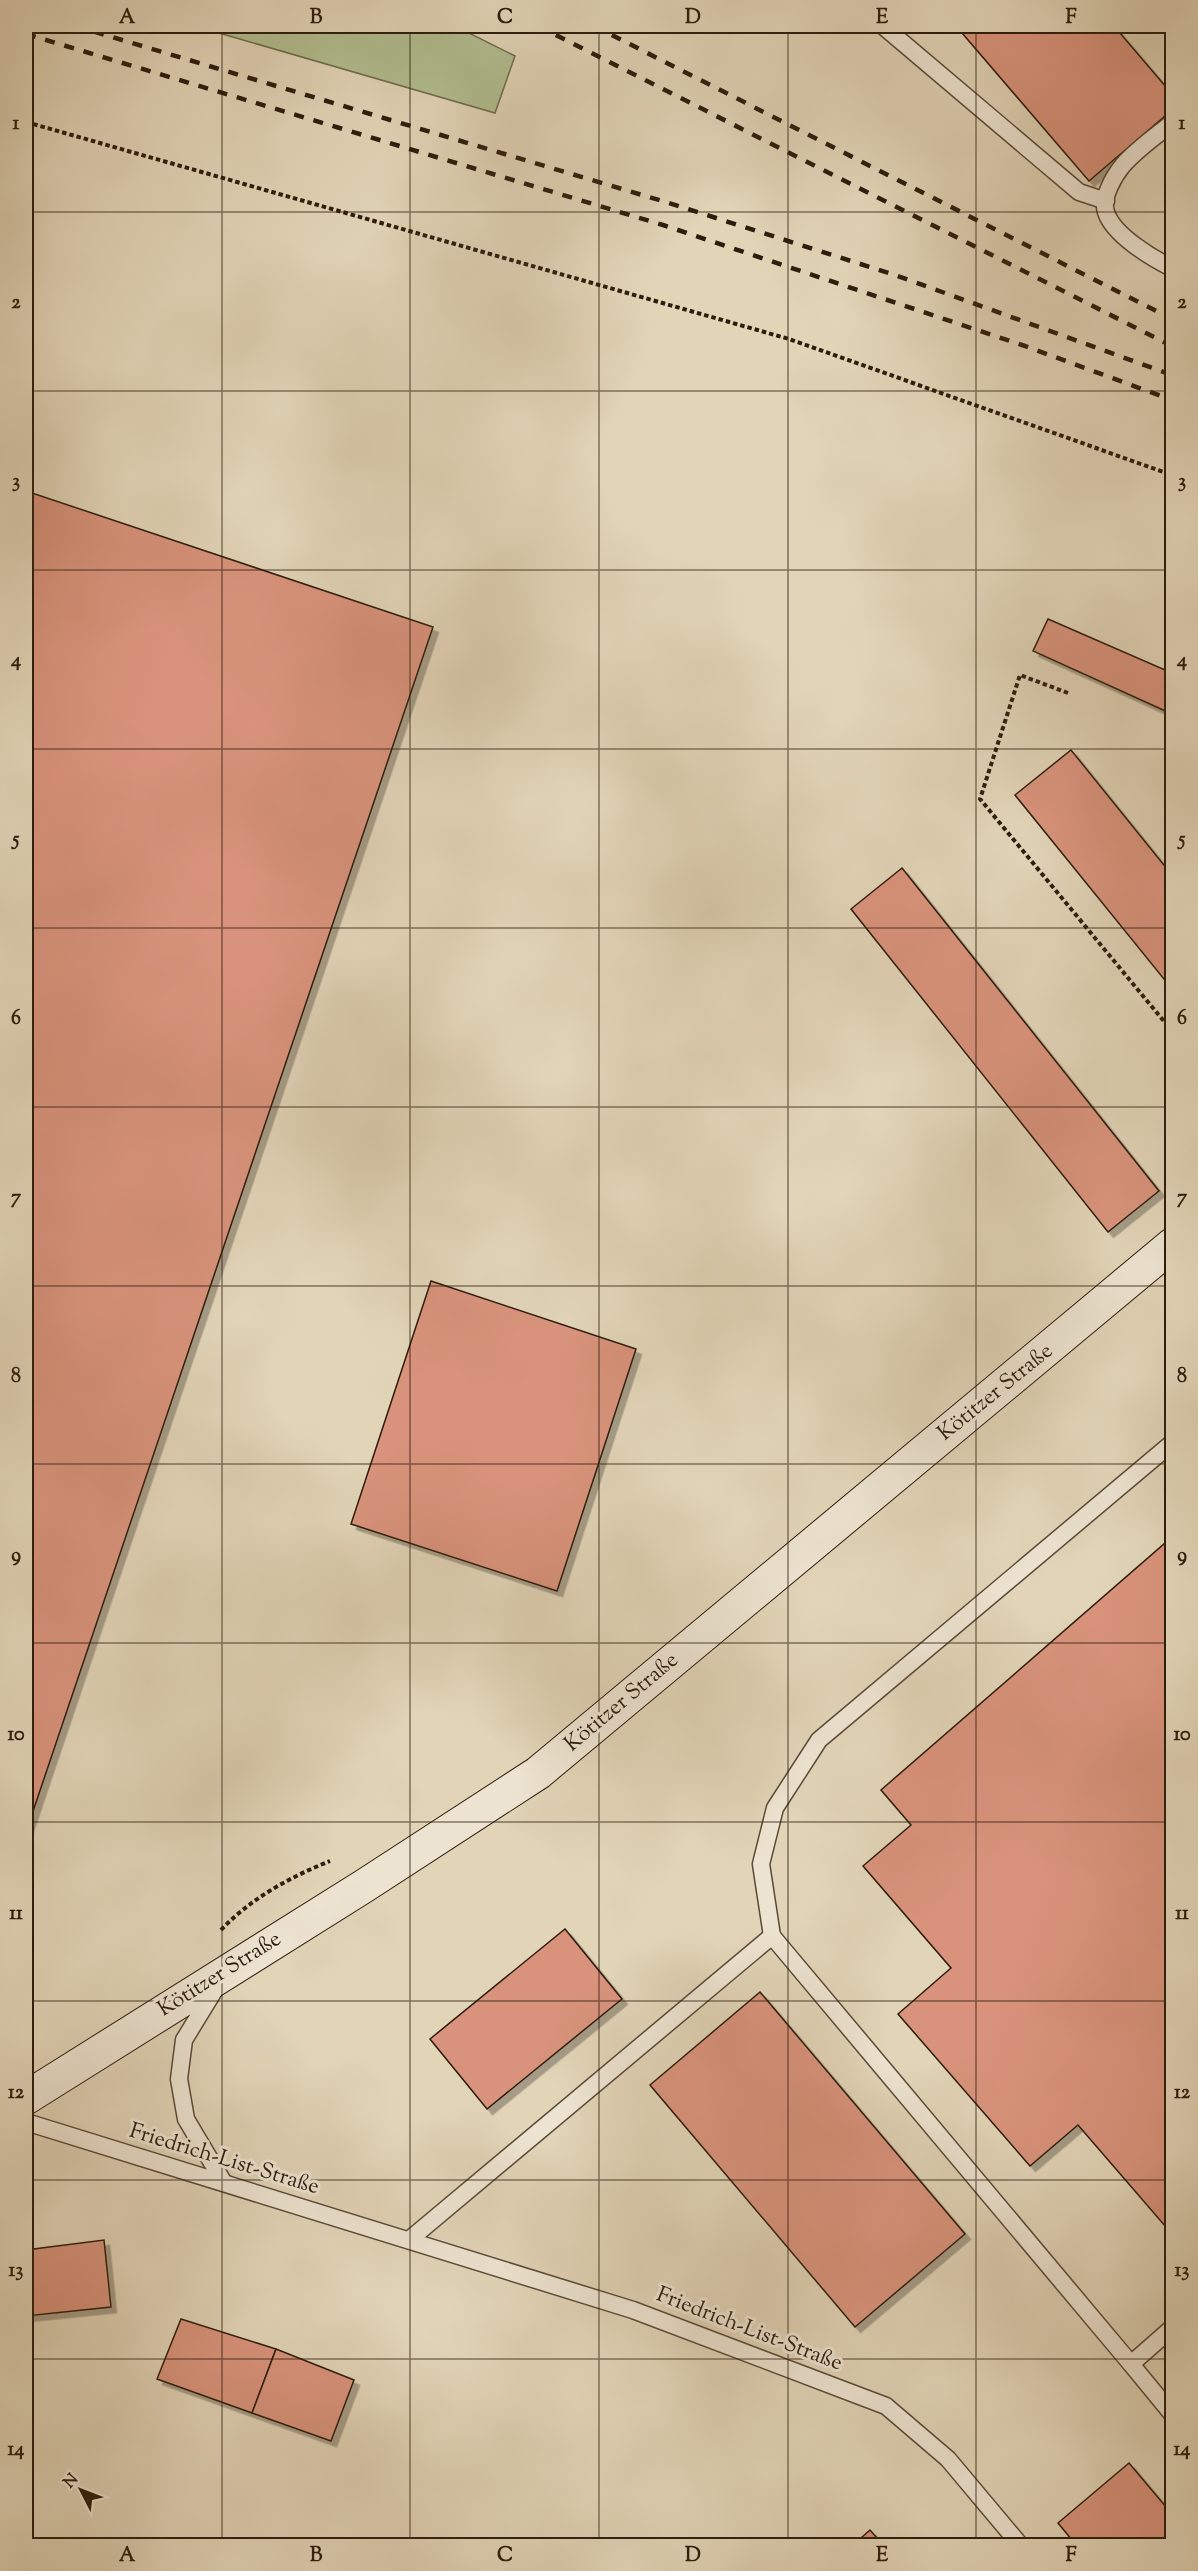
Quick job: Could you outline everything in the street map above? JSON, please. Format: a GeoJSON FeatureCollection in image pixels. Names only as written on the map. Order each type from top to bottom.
{"type":"FeatureCollection","features":[{"type":"Feature","properties":{"kind":"street","name":"Kötitzer Straße"},"geometry":{"type":"LineString","coordinates":[[26,2098],[364,1886],[538,1773],[1173,1245]]}},
{"type":"Feature","properties":{"kind":"lane"},"geometry":{"type":"LineString","coordinates":[[883,26],[1079,192],[1106,201]]}},
{"type":"Feature","properties":{"kind":"lane"},"geometry":{"type":"LineString","coordinates":[[1173,123],[1121,166],[1107,192],[1105,212],[1123,237],[1154,260],[1173,268]]}},
{"type":"Feature","properties":{"kind":"lane"},"geometry":{"type":"LineString","coordinates":[[1173,1443],[819,1740],[775,1808],[761,1864],[772,1936],[1173,2414]]}},
{"type":"Feature","properties":{"kind":"lane"},"geometry":{"type":"LineString","coordinates":[[409,2241],[772,1936]]}},
{"type":"Feature","properties":{"kind":"lane"},"geometry":{"type":"LineString","coordinates":[[224,2183],[186,2119],[179,2079],[184,2040],[226,1971]]}},
{"type":"Feature","properties":{"kind":"lane","name":"Friedrich-List-Straße"},"geometry":{"type":"LineString","coordinates":[[26,2122],[633,2310],[886,2406],[948,2459],[1021,2546]]}},
{"type":"Feature","properties":{"kind":"lane"},"geometry":{"type":"LineString","coordinates":[[1131,2364],[1173,2328]]}},
{"type":"Feature","properties":{"kind":"path"},"geometry":{"type":"LineString","coordinates":[[26,122],[789,339],[1173,475]]}},
{"type":"Feature","properties":{"kind":"path"},"geometry":{"type":"LineString","coordinates":[[1068,693],[1020,675],[980,799],[1173,1031]]}},
{"type":"Feature","properties":{"kind":"green space"},"geometry":{"type":"Polygon","coordinates":[[[195,26],[455,26],[515,56],[495,113],[195,26]]]}},
{"type":"Feature","properties":{"kind":"building"},"geometry":{"type":"Polygon","coordinates":[[[956,26],[1114,26],[1172,94],[1172,110],[1089,181],[956,26]]]}},
{"type":"Feature","properties":{"kind":"building"},"geometry":{"type":"Polygon","coordinates":[[[1172,201],[1172,216],[1165,207],[1172,201]]]}},
{"type":"Feature","properties":{"kind":"building"},"geometry":{"type":"Polygon","coordinates":[[[26,491],[433,627],[26,1832],[26,491]]]}},
{"type":"Feature","properties":{"kind":"building"},"geometry":{"type":"Polygon","coordinates":[[[1048,619],[1172,673],[1172,714],[1033,651],[1048,619]]]}},
{"type":"Feature","properties":{"kind":"building"},"geometry":{"type":"Polygon","coordinates":[[[1071,750],[1172,875],[1172,989],[1015,795],[1071,750]]]}},
{"type":"Feature","properties":{"kind":"building"},"geometry":{"type":"Polygon","coordinates":[[[902,868],[1159,1191],[1108,1232],[851,909],[902,868]]]}},
{"type":"Feature","properties":{"kind":"building"},"geometry":{"type":"Polygon","coordinates":[[[431,1281],[636,1349],[557,1591],[351,1524],[431,1281]]]}},
{"type":"Feature","properties":{"kind":"building"},"geometry":{"type":"Polygon","coordinates":[[[1172,1537],[1172,2234],[1078,2125],[1030,2166],[898,2014],[951,1968],[863,1866],[911,1825],[881,1790],[1172,1537]]]}},
{"type":"Feature","properties":{"kind":"building"},"geometry":{"type":"Polygon","coordinates":[[[565,1929],[622,1999],[487,2109],[430,2039],[565,1929]]]}},
{"type":"Feature","properties":{"kind":"building"},"geometry":{"type":"Polygon","coordinates":[[[760,1992],[965,2234],[855,2327],[650,2085],[760,1992]]]}},
{"type":"Feature","properties":{"kind":"building"},"geometry":{"type":"Polygon","coordinates":[[[104,2240],[111,2307],[26,2316],[26,2250],[104,2240]]]}},
{"type":"Feature","properties":{"kind":"building"},"geometry":{"type":"Polygon","coordinates":[[[181,2319],[276,2349],[252,2413],[157,2379],[181,2319]]]}},
{"type":"Feature","properties":{"kind":"building"},"geometry":{"type":"Polygon","coordinates":[[[276,2349],[354,2380],[331,2441],[252,2413],[276,2349]]]}},
{"type":"Feature","properties":{"kind":"building"},"geometry":{"type":"Polygon","coordinates":[[[1129,2463],[1172,2514],[1172,2546],[1077,2546],[1058,2523],[1129,2463]]]}},
{"type":"Feature","properties":{"kind":"building"},"geometry":{"type":"Polygon","coordinates":[[[870,2530],[884,2546],[852,2546],[870,2530]]]}},
{"type":"Feature","properties":{"kind":"railway"},"geometry":{"type":"LineString","coordinates":[[75,26],[669,203],[895,275],[1172,375]]}},
{"type":"Feature","properties":{"kind":"railway"},"geometry":{"type":"LineString","coordinates":[[538,26],[1172,346]]}},
{"type":"Feature","properties":{"kind":"railway"},"geometry":{"type":"LineString","coordinates":[[594,26],[1172,319]]}},
{"type":"Feature","properties":{"kind":"railway"},"geometry":{"type":"LineString","coordinates":[[26,34],[663,225],[1025,346],[1172,400]]}}]}
